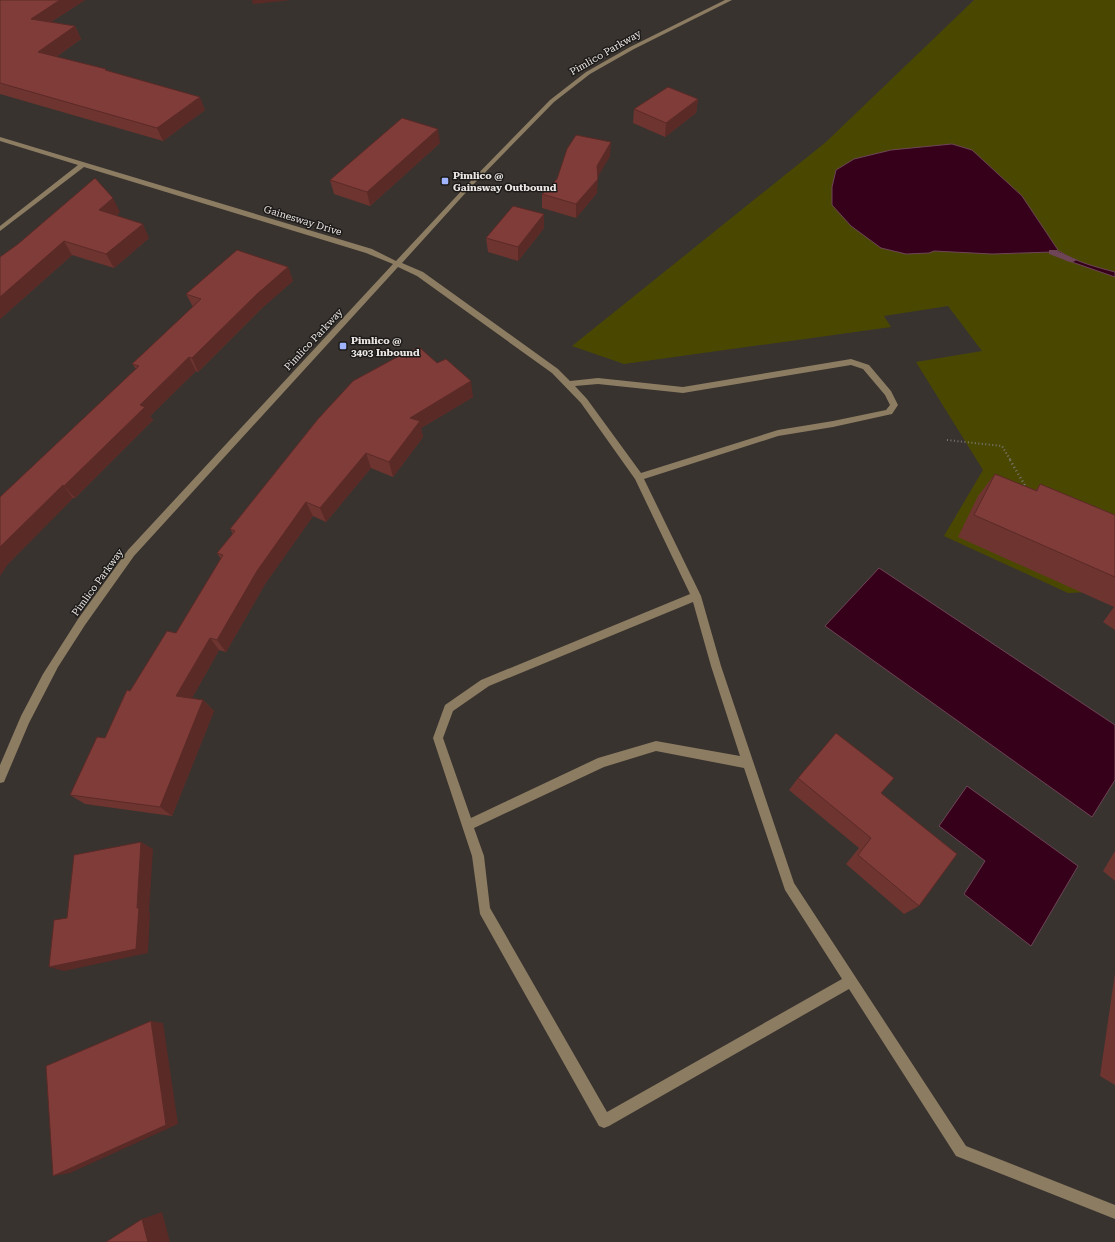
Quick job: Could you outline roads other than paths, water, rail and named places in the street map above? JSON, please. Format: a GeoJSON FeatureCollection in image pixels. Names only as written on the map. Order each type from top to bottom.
{"type":"FeatureCollection","features":[{"type":"Feature","properties":{"kind":"street","name":"Pimlico Parkway"},"geometry":{"type":"LineString","coordinates":[[0,778],[16,741],[54,665],[92,605],[131,553],[505,148],[552,101],[571,85],[632,48],[729,0]]}},
{"type":"Feature","properties":{"kind":"street","name":"Gainesway Drive"},"geometry":{"type":"LineString","coordinates":[[0,139],[369,251],[420,274],[556,371],[584,402],[639,477],[696,596],[716,666],[789,886],[961,1151],[1115,1212]]}},
{"type":"Feature","properties":{"kind":"street"},"geometry":{"type":"LineString","coordinates":[[0,230],[83,164]]}},
{"type":"Feature","properties":{"kind":"street"},"geometry":{"type":"LineString","coordinates":[[569,384],[598,381],[683,390],[851,362],[866,366],[888,393],[894,405],[890,412],[833,424],[778,433],[639,477]]}},
{"type":"Feature","properties":{"kind":"street"},"geometry":{"type":"LineString","coordinates":[[696,596],[485,683],[449,708],[438,738],[478,856],[484,910],[604,1121],[851,982]]}},
{"type":"Feature","properties":{"kind":"street"},"geometry":{"type":"LineString","coordinates":[[467,826],[602,762],[656,746],[748,763]]}},
{"type":"Feature","properties":{"kind":"waterway"},"geometry":{"type":"LineString","coordinates":[[1052,252],[1073,260]]}},
{"type":"Feature","properties":{"kind":"place","name":"Pimlico @ Gainsway Outbound"},"geometry":{"type":"Point","coordinates":[445,181]}},
{"type":"Feature","properties":{"kind":"place","name":"Pimlico @ 3403 Inbound"},"geometry":{"type":"Point","coordinates":[343,346]}}]}
